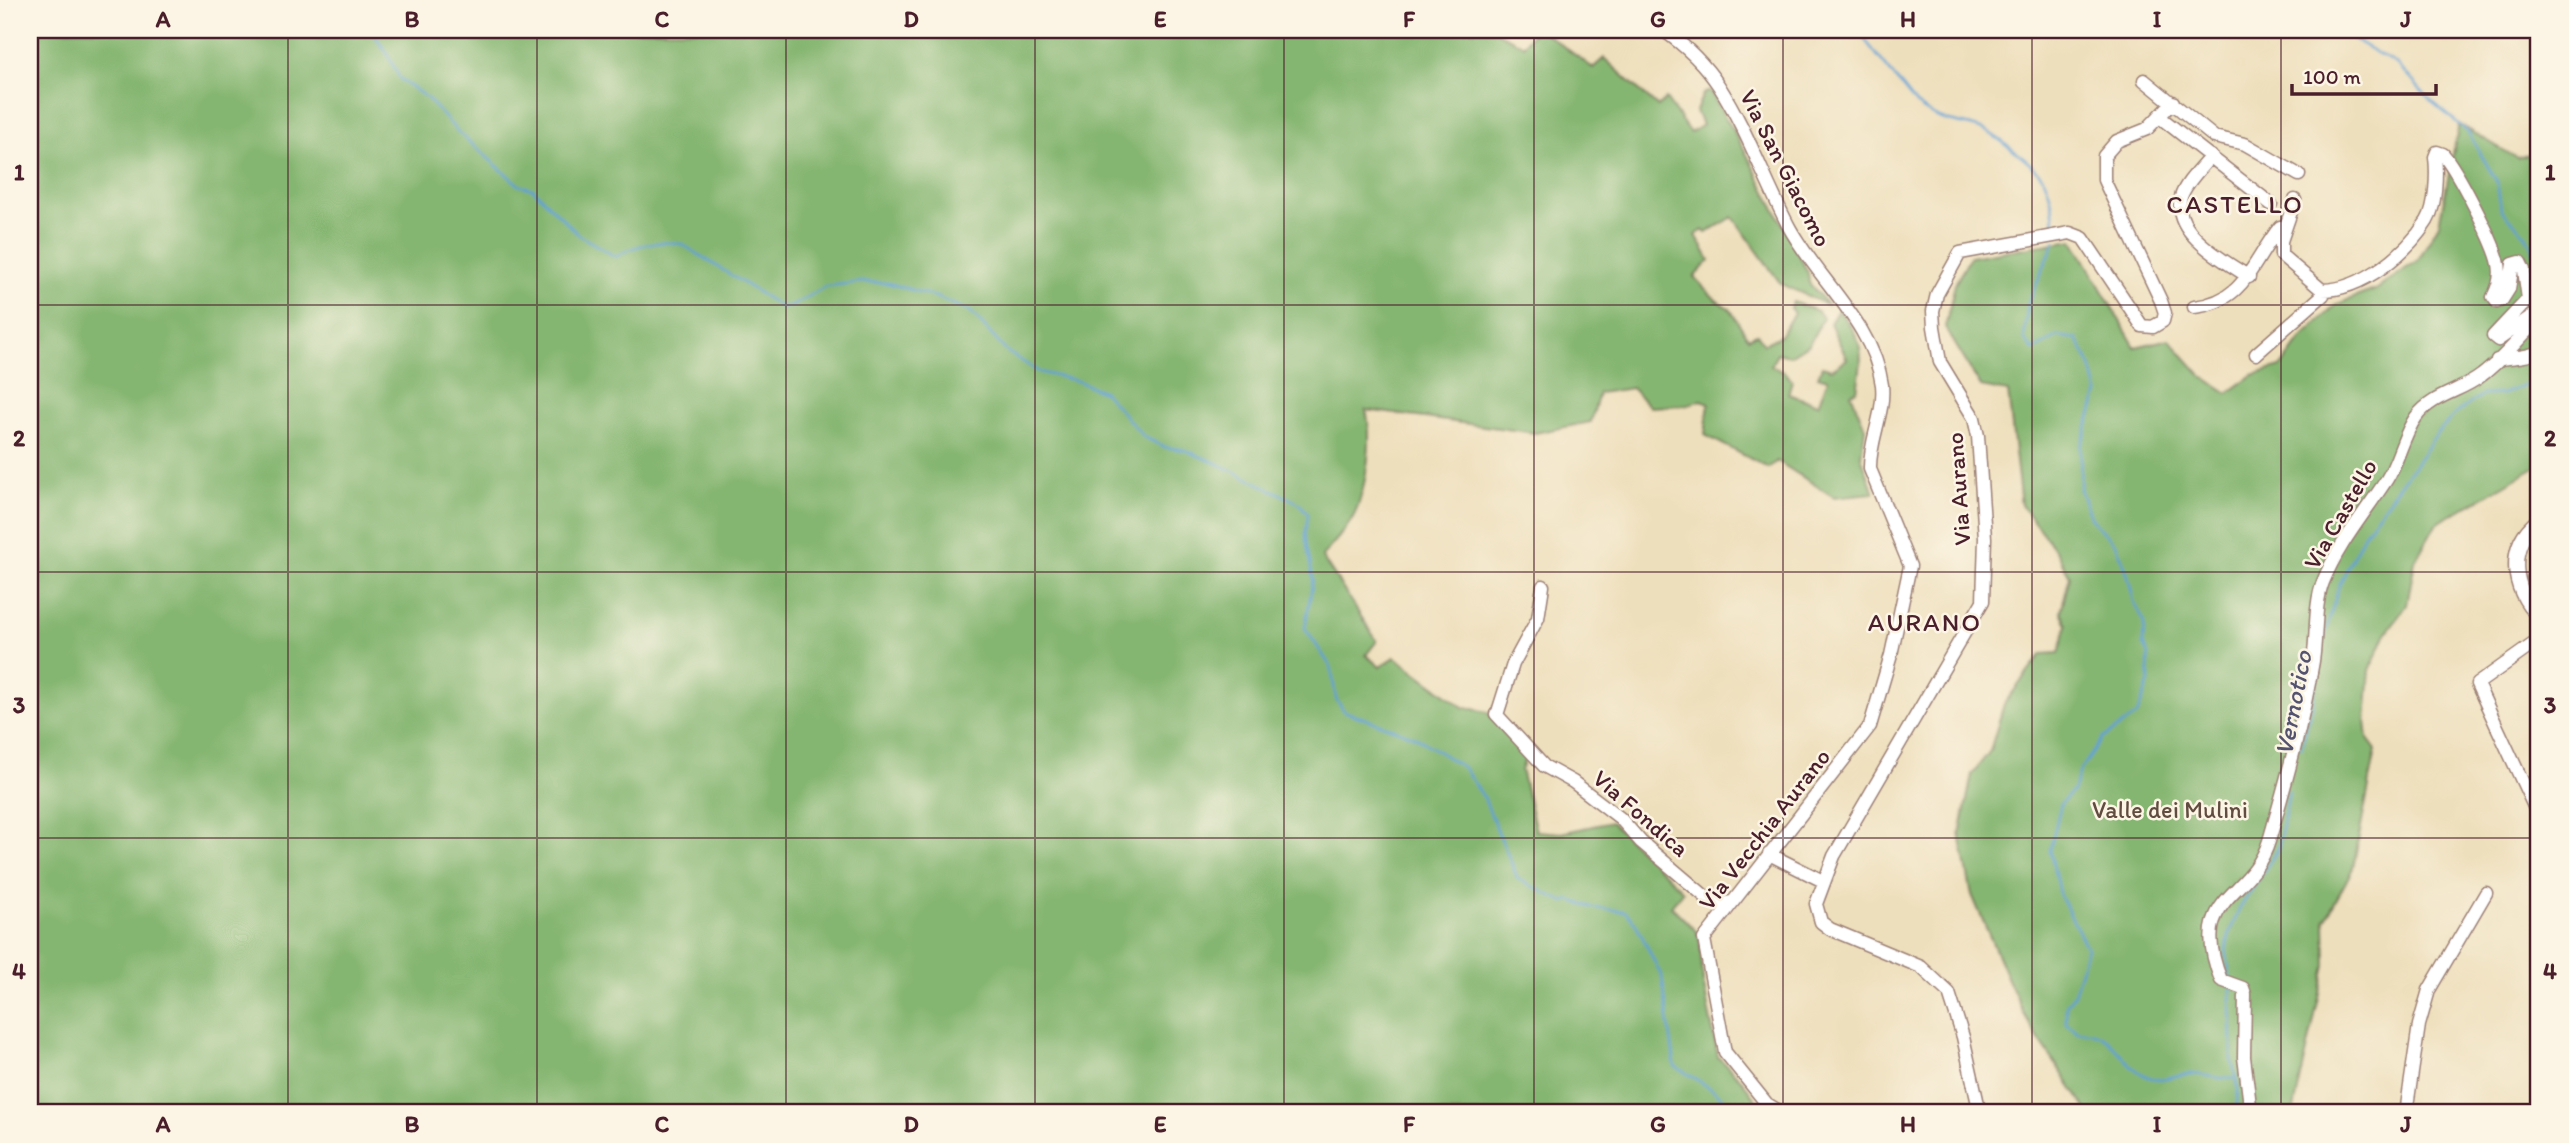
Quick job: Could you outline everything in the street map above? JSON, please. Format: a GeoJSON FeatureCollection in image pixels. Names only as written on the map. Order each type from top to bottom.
{"type":"FeatureCollection","features":[{"type":"Feature","properties":{"kind":"main road"},"geometry":{"type":"LineString","coordinates":[[2539,520],[2517,552],[2514,576],[2528,605],[2539,616]]}},
{"type":"Feature","properties":{"kind":"street","name":"Via San Giacomo"},"geometry":{"type":"LineString","coordinates":[[1663,30],[1691,50],[1719,86],[1787,225],[1817,272],[1855,321],[1876,362],[1881,398],[1870,469],[1910,566],[1910,574]]}},
{"type":"Feature","properties":{"kind":"street"},"geometry":{"type":"LineString","coordinates":[[2144,80],[2214,137],[2245,144],[2299,175]]}},
{"type":"Feature","properties":{"kind":"street"},"geometry":{"type":"LineString","coordinates":[[2173,102],[2161,118],[2283,212],[2281,255],[2322,290],[2323,295],[2256,354]]}},
{"type":"Feature","properties":{"kind":"street","name":"Via Aurano"},"geometry":{"type":"LineString","coordinates":[[1980,1113],[1963,1037],[1949,993],[1921,967],[1821,922],[1816,904],[1833,856],[1983,601],[1985,525],[1978,436],[1974,418],[1940,362],[1933,311],[1937,294],[1954,260],[1961,253],[2070,233],[2083,238],[2142,326],[2153,327],[2163,321],[2165,313],[2161,301],[2104,180],[2104,156],[2117,141],[2147,129],[2161,118]]}},
{"type":"Feature","properties":{"kind":"street"},"geometry":{"type":"LineString","coordinates":[[2322,290],[2351,284],[2375,274],[2393,259],[2428,219],[2437,152],[2442,154],[2455,171],[2498,260],[2498,287],[2493,297],[2497,302],[2502,300],[2509,289],[2513,264],[2520,262],[2524,270],[2528,299],[2493,336],[2498,340],[2505,337],[2539,311]]}},
{"type":"Feature","properties":{"kind":"street"},"geometry":{"type":"LineString","coordinates":[[2211,156],[2181,197],[2182,218],[2200,240],[2249,277]]}},
{"type":"Feature","properties":{"kind":"street"},"geometry":{"type":"LineString","coordinates":[[2194,307],[2233,295],[2249,277],[2251,268],[2282,231],[2295,200]]}},
{"type":"Feature","properties":{"kind":"street","name":"Via Castello"},"geometry":{"type":"LineString","coordinates":[[2251,1113],[2244,1057],[2245,994],[2228,982],[2213,946],[2213,919],[2231,892],[2257,863],[2267,845],[2301,720],[2322,584],[2346,538],[2388,477],[2416,417],[2435,398],[2462,387],[2483,374],[2539,320]]}},
{"type":"Feature","properties":{"kind":"street"},"geometry":{"type":"LineString","coordinates":[[2496,360],[2511,356],[2525,358],[2537,352],[2539,346]]}},
{"type":"Feature","properties":{"kind":"street","name":"Via Vecchia Aurano"},"geometry":{"type":"LineString","coordinates":[[1767,1104],[1725,1052],[1704,939],[1769,854],[1827,785],[1870,726],[1891,655],[1910,574]]}},
{"type":"Feature","properties":{"kind":"street","name":"Via Fondica"},"geometry":{"type":"LineString","coordinates":[[1543,586],[1538,618],[1513,664],[1497,714],[1545,766],[1573,782],[1620,818],[1642,842],[1707,898],[1719,904],[1732,902]]}},
{"type":"Feature","properties":{"kind":"street"},"geometry":{"type":"LineString","coordinates":[[2539,640],[2477,684],[2539,817]]}},
{"type":"Feature","properties":{"kind":"street"},"geometry":{"type":"LineString","coordinates":[[1769,854],[1823,881]]}},
{"type":"Feature","properties":{"kind":"street"},"geometry":{"type":"LineString","coordinates":[[2406,1113],[2419,1025],[2429,990],[2486,893]]}},
{"type":"Feature","properties":{"kind":"street"},"geometry":{"type":"LineString","coordinates":[[1755,1113],[1767,1104],[1782,1113]]}},
{"type":"Feature","properties":{"kind":"green space"},"geometry":{"type":"Polygon","coordinates":[[[30,30],[1493,30],[1523,45],[1535,30],[1541,30],[1593,68],[1604,58],[1658,107],[1666,99],[1690,133],[1702,125],[1696,111],[1703,94],[1710,91],[1744,149],[1808,273],[1809,283],[1828,305],[1781,284],[1733,217],[1706,233],[1703,230],[1696,235],[1710,260],[1694,277],[1716,300],[1730,309],[1748,338],[1757,334],[1764,344],[1780,336],[1794,313],[1790,308],[1793,302],[1818,311],[1823,318],[1809,344],[1790,356],[1777,353],[1771,366],[1783,371],[1792,380],[1788,394],[1818,404],[1828,379],[1818,376],[1822,366],[1832,369],[1847,359],[1830,323],[1838,310],[1853,330],[1860,348],[1857,391],[1851,393],[1865,428],[1861,456],[1874,493],[1834,497],[1777,461],[1768,468],[1705,435],[1709,403],[1701,400],[1686,405],[1650,407],[1632,388],[1599,393],[1591,422],[1535,433],[1366,410],[1369,448],[1366,476],[1359,502],[1348,525],[1322,557],[1377,641],[1366,655],[1380,667],[1395,657],[1463,707],[1487,712],[1526,757],[1521,770],[1536,831],[1561,833],[1611,822],[1683,891],[1671,906],[1697,932],[1700,941],[1703,982],[1718,1057],[1743,1081],[1756,1101],[1742,1113],[30,1113],[30,30]]]}},
{"type":"Feature","properties":{"kind":"green space","name":"Valle dei Mulini"},"geometry":{"type":"Polygon","coordinates":[[[2459,124],[2517,158],[2539,152],[2539,465],[2436,524],[2415,561],[2407,604],[2385,635],[2370,670],[2366,721],[2368,739],[2376,750],[2353,868],[2325,921],[2326,966],[2293,1113],[2089,1113],[2030,1026],[2010,984],[1972,895],[1960,835],[1972,774],[1990,751],[2004,704],[2042,654],[2059,653],[2067,625],[2061,611],[2070,576],[2054,548],[2021,505],[2008,392],[1981,387],[1945,327],[1955,284],[1970,257],[2073,240],[2135,347],[2169,339],[2201,375],[2228,393],[2253,375],[2281,367],[2303,337],[2337,304],[2377,289],[2418,260],[2439,224],[2459,124]]]}},
{"type":"Feature","properties":{"kind":"waterway"},"geometry":{"type":"LineString","coordinates":[[131,30],[159,35],[191,30]]}},
{"type":"Feature","properties":{"kind":"waterway"},"geometry":{"type":"LineString","coordinates":[[371,30],[400,79],[427,98],[457,131],[519,185],[533,189],[579,235],[616,257],[648,244],[682,244],[781,307],[792,306],[826,286],[863,282],[888,283],[936,297],[971,312],[1006,351],[1039,372],[1078,381],[1104,392],[1144,437],[1165,447],[1185,450],[1221,465],[1299,503],[1308,514],[1305,536],[1313,579],[1305,628],[1331,667],[1336,699],[1344,711],[1416,737],[1464,768],[1484,798],[1518,879],[1564,902],[1570,900],[1594,908],[1625,911],[1635,922],[1662,977],[1675,1066],[1715,1092],[1736,1113]]}},
{"type":"Feature","properties":{"kind":"waterway"},"geometry":{"type":"LineString","coordinates":[[1857,30],[1916,104],[1941,119],[1987,132],[2040,174],[2051,198],[2054,231]]}},
{"type":"Feature","properties":{"kind":"waterway"},"geometry":{"type":"LineString","coordinates":[[2241,30],[2259,34],[2279,30]]}},
{"type":"Feature","properties":{"kind":"waterway"},"geometry":{"type":"LineString","coordinates":[[2337,30],[2398,65],[2429,99],[2468,132],[2497,182],[2501,209],[2525,234],[2539,261]]}},
{"type":"Feature","properties":{"kind":"waterway"},"geometry":{"type":"LineString","coordinates":[[2055,241],[2028,303],[2024,339],[2033,350],[2058,336],[2077,339],[2091,366],[2098,393],[2081,446],[2080,489],[2091,519],[2116,544],[2127,572],[2134,602],[2144,623],[2143,644],[2148,655],[2149,682],[2137,715],[2102,739],[2080,771],[2073,791],[2061,803],[2050,850],[2059,893],[2087,948],[2074,994],[2066,1005],[2066,1023],[2078,1032],[2090,1032],[2108,1040],[2129,1063],[2151,1078],[2162,1079],[2188,1074],[2236,1078]]}},
{"type":"Feature","properties":{"kind":"waterway","name":"Vernotico"},"geometry":{"type":"LineString","coordinates":[[2320,652],[2339,585],[2365,532],[2438,432],[2457,412],[2482,395],[2503,394],[2539,379]]}},
{"type":"Feature","properties":{"kind":"waterway","name":"Vernotico"},"geometry":{"type":"LineString","coordinates":[[2301,748],[2313,703],[2317,673]]}},
{"type":"Feature","properties":{"kind":"waterway","name":"Vernotico"},"geometry":{"type":"LineString","coordinates":[[2230,979],[2226,949],[2230,931],[2240,908],[2278,849],[2289,792]]}},
{"type":"Feature","properties":{"kind":"waterway","name":"Vernotico"},"geometry":{"type":"LineString","coordinates":[[2231,989],[2232,1060],[2238,1090],[2236,1113]]}},
{"type":"Feature","properties":{"kind":"district","name":"CASTELLO"},"geometry":{"type":"Point","coordinates":[2235,204]}},
{"type":"Feature","properties":{"kind":"district","name":"AURANO"},"geometry":{"type":"Point","coordinates":[1925,622]}}]}
